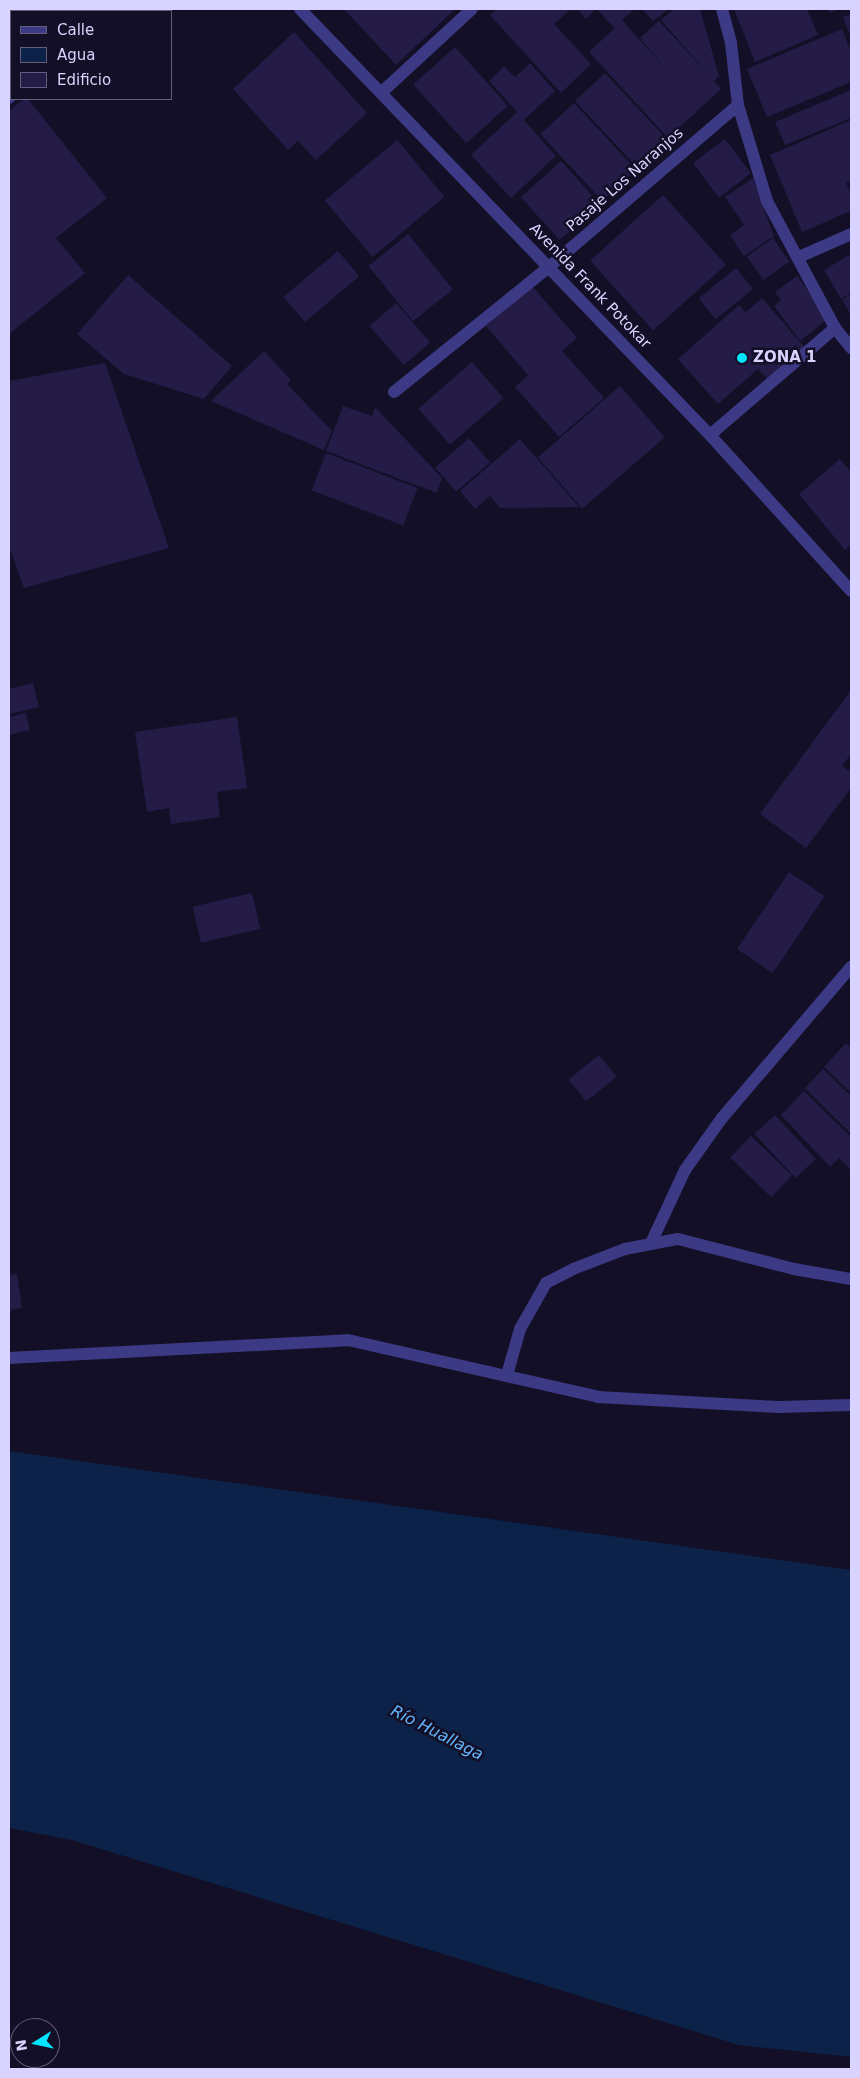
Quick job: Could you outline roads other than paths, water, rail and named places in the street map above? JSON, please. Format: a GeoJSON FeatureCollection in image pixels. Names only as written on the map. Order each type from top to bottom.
{"type":"FeatureCollection","features":[{"type":"Feature","properties":{"kind":"street","name":"Avenida Frank Potokar"},"geometry":{"type":"LineString","coordinates":[[300,9],[382,92],[710,435],[851,591]]}},
{"type":"Feature","properties":{"kind":"street"},"geometry":{"type":"LineString","coordinates":[[382,92],[472,9]]}},
{"type":"Feature","properties":{"kind":"street"},"geometry":{"type":"LineString","coordinates":[[722,9],[731,43],[738,105],[767,201],[784,236],[799,257],[835,328],[851,348]]}},
{"type":"Feature","properties":{"kind":"street","name":"Pasaje Los Naranjos"},"geometry":{"type":"LineString","coordinates":[[394,392],[549,267],[738,105]]}},
{"type":"Feature","properties":{"kind":"street"},"geometry":{"type":"LineString","coordinates":[[799,257],[851,234]]}},
{"type":"Feature","properties":{"kind":"street"},"geometry":{"type":"LineString","coordinates":[[710,435],[835,328]]}},
{"type":"Feature","properties":{"kind":"street"},"geometry":{"type":"LineString","coordinates":[[651,1243],[685,1170],[722,1118],[851,967]]}},
{"type":"Feature","properties":{"kind":"street"},"geometry":{"type":"LineString","coordinates":[[507,1376],[520,1329],[546,1283],[600,1257],[651,1243],[678,1239],[794,1269],[851,1279]]}},
{"type":"Feature","properties":{"kind":"street"},"geometry":{"type":"LineString","coordinates":[[9,1358],[348,1340],[598,1397],[779,1407],[851,1405]]}},
{"type":"Feature","properties":{"kind":"water","name":"Río Huallaga"},"geometry":{"type":"Polygon","coordinates":[[[9,1451],[851,1570],[851,2057],[739,2045],[72,1840],[9,1828],[9,1451]]]}},
{"type":"Feature","properties":{"kind":"place","name":"ZONA 1"},"geometry":{"type":"Point","coordinates":[742,358]}}]}
